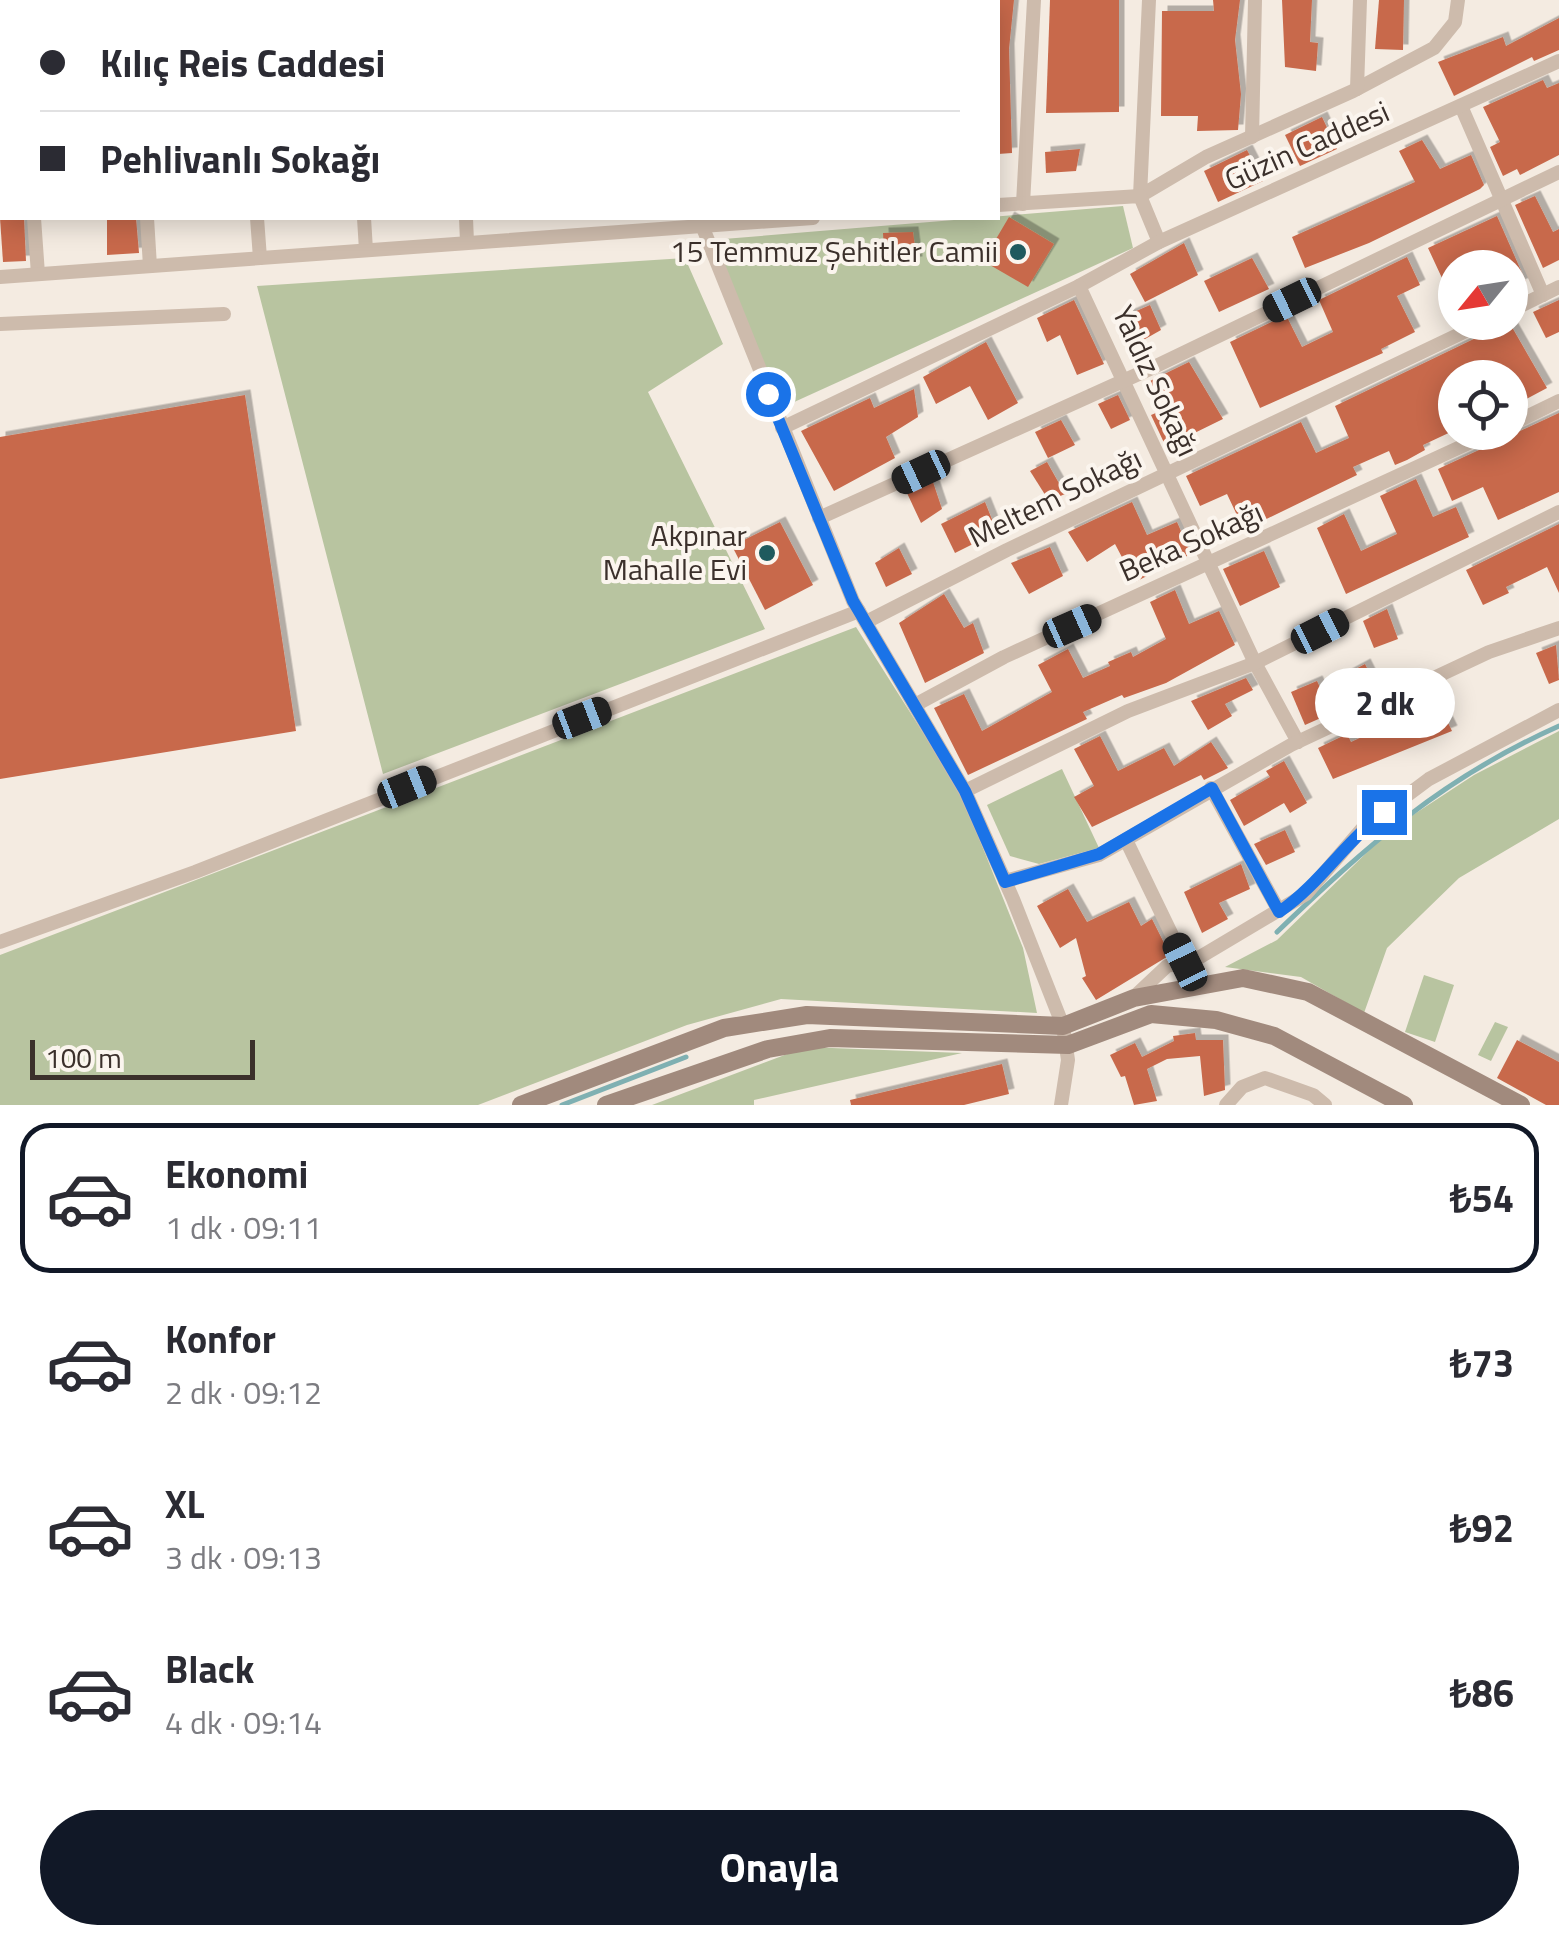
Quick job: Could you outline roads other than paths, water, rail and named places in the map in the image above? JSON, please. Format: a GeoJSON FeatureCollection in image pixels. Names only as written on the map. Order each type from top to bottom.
{"type":"FeatureCollection","features":[{"type":"Feature","properties":{"kind":"main road"},"geometry":{"type":"LineString","coordinates":[[521,1105],[724,1028],[762,1021],[807,1015],[1064,1026],[1134,998],[1243,978],[1308,992],[1521,1105]]}},
{"type":"Feature","properties":{"kind":"main road"},"geometry":{"type":"LineString","coordinates":[[606,1105],[768,1049],[830,1038],[1068,1045],[1152,1014],[1216,1020],[1274,1036],[1404,1105]]}},
{"type":"Feature","properties":{"kind":"street"},"geometry":{"type":"LineString","coordinates":[[1023,204],[1034,0]]}},
{"type":"Feature","properties":{"kind":"street"},"geometry":{"type":"LineString","coordinates":[[1149,0],[1140,196],[1159,242]]}},
{"type":"Feature","properties":{"kind":"street"},"geometry":{"type":"LineString","coordinates":[[1252,136],[1255,0]]}},
{"type":"Feature","properties":{"kind":"street"},"geometry":{"type":"LineString","coordinates":[[1357,89],[1360,0]]}},
{"type":"Feature","properties":{"kind":"street"},"geometry":{"type":"LineString","coordinates":[[1000,206],[1140,196],[1252,136],[1357,89],[1434,48],[1455,22],[1458,0]]}},
{"type":"Feature","properties":{"kind":"street","name":"Güzin Caddesi"},"geometry":{"type":"LineString","coordinates":[[1080,286],[1159,242],[1559,61]]}},
{"type":"Feature","properties":{"kind":"street"},"geometry":{"type":"LineString","coordinates":[[1461,106],[1543,295]]}},
{"type":"Feature","properties":{"kind":"street"},"geometry":{"type":"LineString","coordinates":[[819,518],[1124,380],[1559,172]]}},
{"type":"Feature","properties":{"kind":"street"},"geometry":{"type":"LineString","coordinates":[[34,220],[38,274]]}},
{"type":"Feature","properties":{"kind":"street"},"geometry":{"type":"LineString","coordinates":[[146,220],[150,266]]}},
{"type":"Feature","properties":{"kind":"street"},"geometry":{"type":"LineString","coordinates":[[257,220],[260,258]]}},
{"type":"Feature","properties":{"kind":"street"},"geometry":{"type":"LineString","coordinates":[[364,220],[366,250]]}},
{"type":"Feature","properties":{"kind":"street"},"geometry":{"type":"LineString","coordinates":[[466,220],[467,242]]}},
{"type":"Feature","properties":{"kind":"street"},"geometry":{"type":"LineString","coordinates":[[0,277],[467,242],[582,226],[736,220]]}},
{"type":"Feature","properties":{"kind":"street"},"geometry":{"type":"LineString","coordinates":[[699,221],[863,617],[965,791],[1064,1026],[1068,1045],[1060,1105]]}},
{"type":"Feature","properties":{"kind":"street","name":"Yaldız Sokağı"},"geometry":{"type":"LineString","coordinates":[[782,428],[1080,286],[1255,663],[1298,742]]}},
{"type":"Feature","properties":{"kind":"street"},"geometry":{"type":"LineString","coordinates":[[1528,302],[1559,288]]}},
{"type":"Feature","properties":{"kind":"street"},"geometry":{"type":"LineString","coordinates":[[0,324],[224,314]]}},
{"type":"Feature","properties":{"kind":"street","name":"Meltem Sokağı"},"geometry":{"type":"LineString","coordinates":[[0,942],[195,872],[863,617],[1447,340]]}},
{"type":"Feature","properties":{"kind":"street"},"geometry":{"type":"LineString","coordinates":[[1528,416],[1559,402]]}},
{"type":"Feature","properties":{"kind":"street","name":"Beka Sokağı"},"geometry":{"type":"LineString","coordinates":[[914,705],[1004,656],[1454,450]]}},
{"type":"Feature","properties":{"kind":"street"},"geometry":{"type":"LineString","coordinates":[[965,791],[1128,711],[1255,663],[1559,512]]}},
{"type":"Feature","properties":{"kind":"street"},"geometry":{"type":"LineString","coordinates":[[1005,882],[1099,854],[1298,742],[1489,652],[1559,628]]}},
{"type":"Feature","properties":{"kind":"street"},"geometry":{"type":"LineString","coordinates":[[1134,998],[1167,966],[1185,962],[1306,894],[1362,829],[1429,779],[1559,710]]}},
{"type":"Feature","properties":{"kind":"street"},"geometry":{"type":"LineString","coordinates":[[1212,788],[1279,912]]}},
{"type":"Feature","properties":{"kind":"street"},"geometry":{"type":"LineString","coordinates":[[1126,840],[1185,962]]}},
{"type":"Feature","properties":{"kind":"street"},"geometry":{"type":"LineString","coordinates":[[1226,1105],[1242,1087],[1265,1078],[1313,1095],[1326,1105]]}},
{"type":"Feature","properties":{"kind":"waterway"},"geometry":{"type":"LineString","coordinates":[[1277,932],[1375,842],[1442,791],[1559,726]]}},
{"type":"Feature","properties":{"kind":"waterway"},"geometry":{"type":"LineString","coordinates":[[562,1105],[686,1057]]}},
{"type":"Feature","properties":{"kind":"place","name":"15 Temmuz Şehitler Camii"},"geometry":{"type":"Point","coordinates":[1018,252]}},
{"type":"Feature","properties":{"kind":"place","name":"Akpınar Mahalle Evi"},"geometry":{"type":"Point","coordinates":[767,553]}}]}
